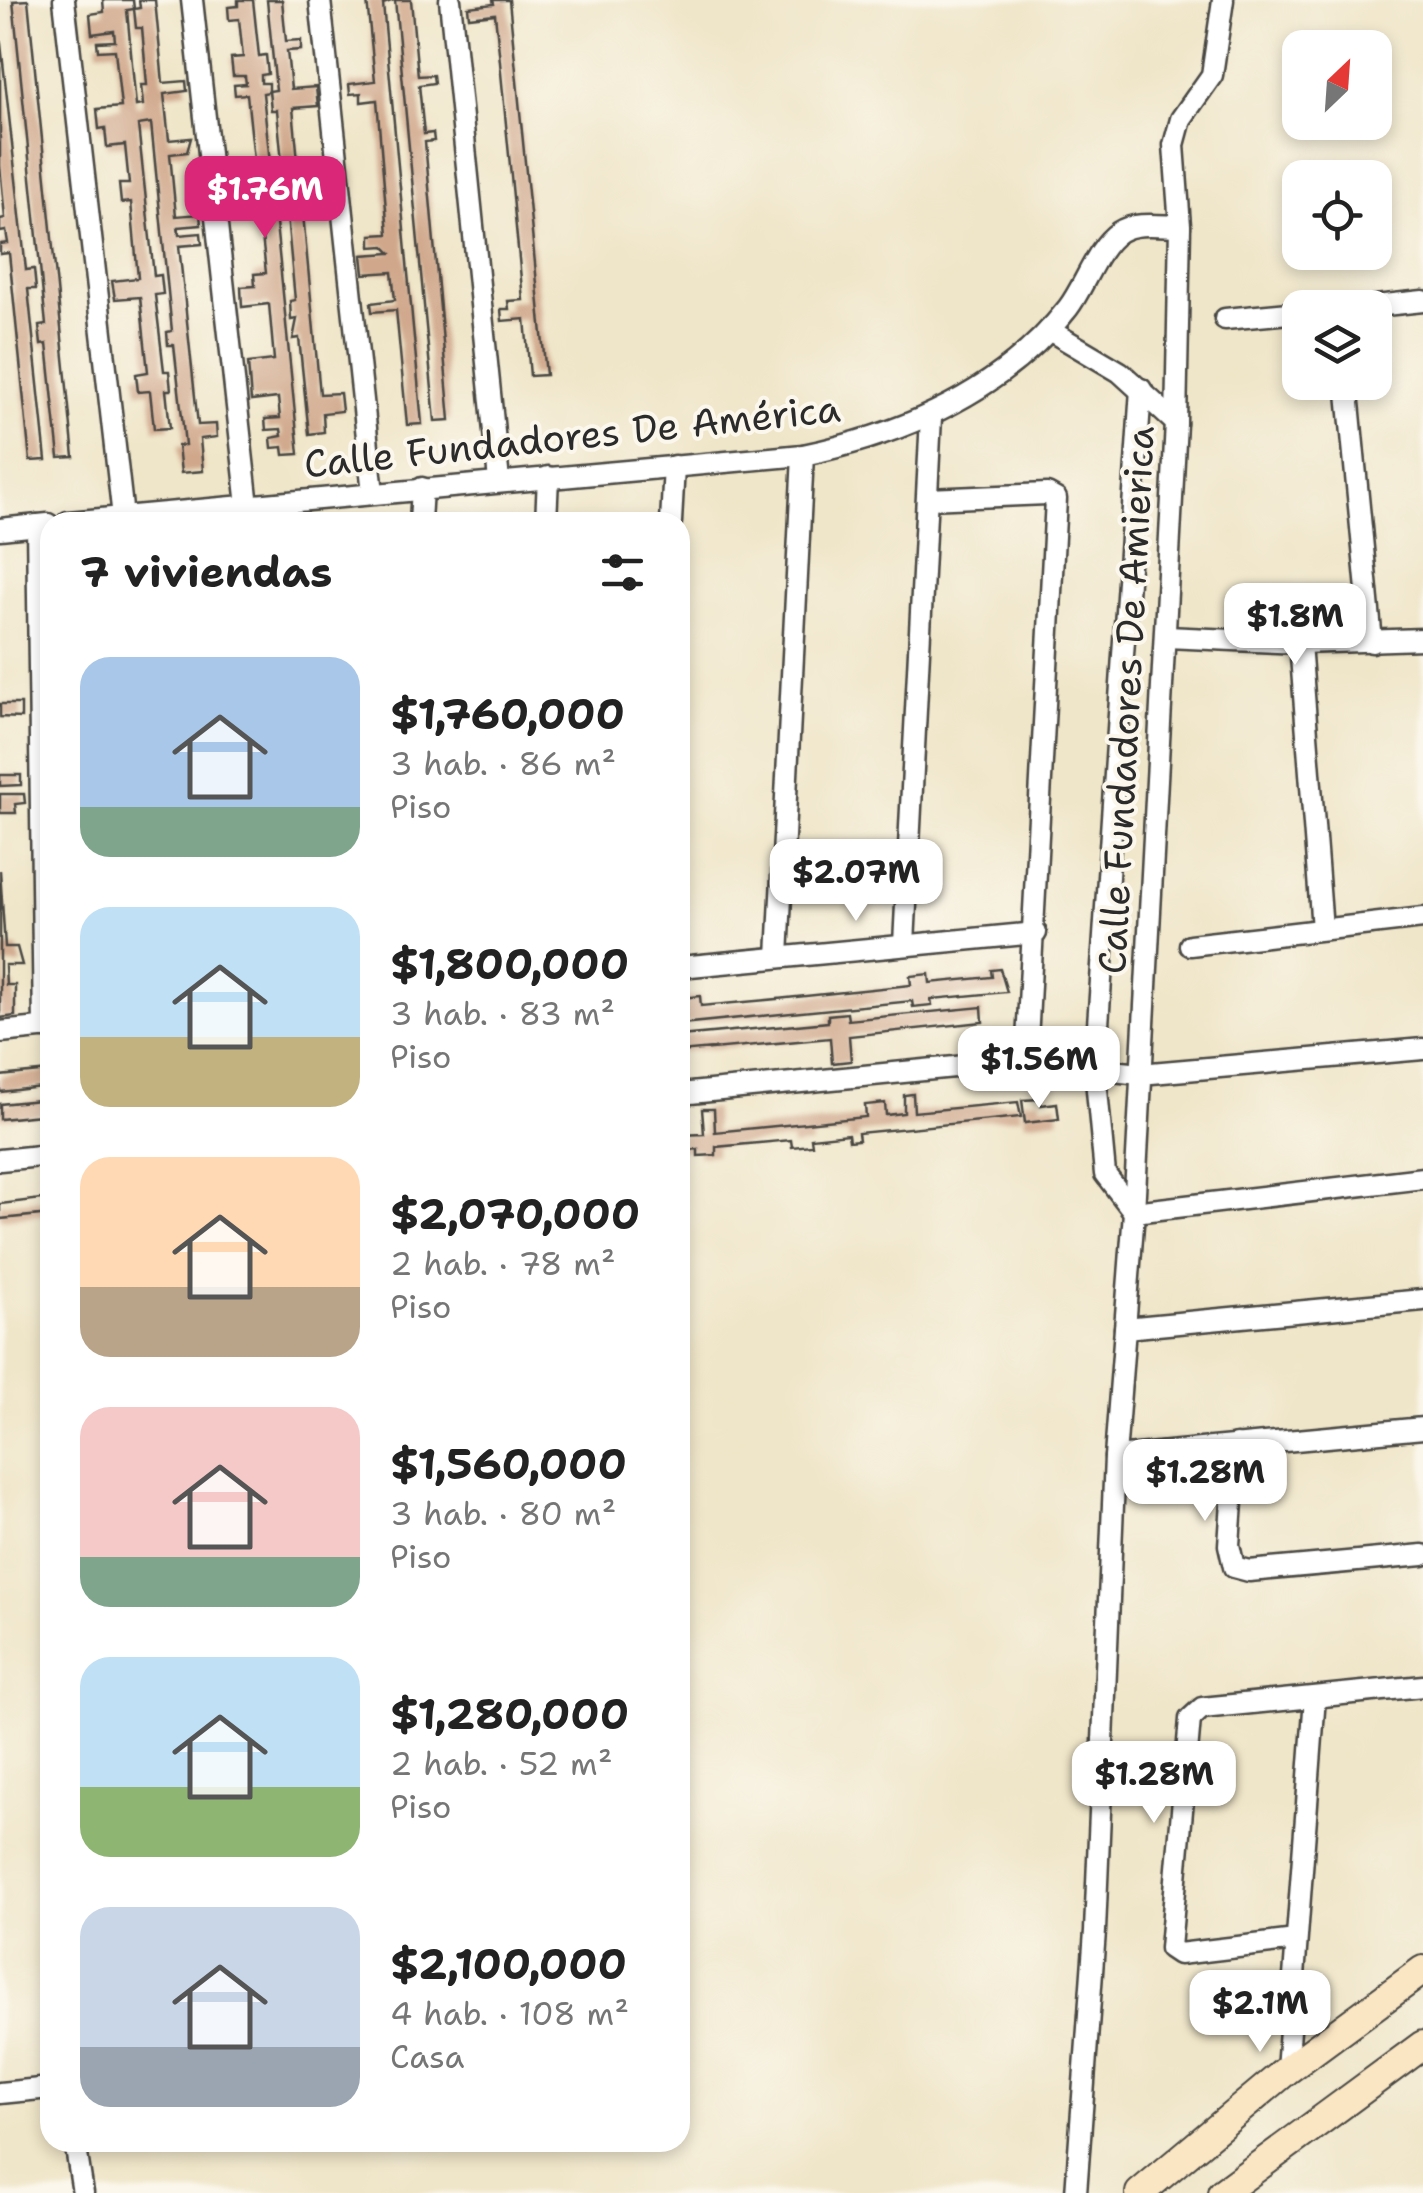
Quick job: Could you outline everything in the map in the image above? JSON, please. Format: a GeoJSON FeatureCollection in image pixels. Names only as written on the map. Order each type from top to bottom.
{"type":"FeatureCollection","features":[{"type":"Feature","properties":{"kind":"street"},"geometry":{"type":"LineString","coordinates":[[64,0],[122,512]]}},
{"type":"Feature","properties":{"kind":"street"},"geometry":{"type":"LineString","coordinates":[[192,0],[248,506]]}},
{"type":"Feature","properties":{"kind":"street"},"geometry":{"type":"LineString","coordinates":[[320,0],[373,493]]}},
{"type":"Feature","properties":{"kind":"street"},"geometry":{"type":"LineString","coordinates":[[450,0],[500,481]]}},
{"type":"Feature","properties":{"kind":"street","name":"Calle Fundadores De Amierica"},"geometry":{"type":"LineString","coordinates":[[1076,2193],[1095,1931],[1115,1457],[1134,1212],[1166,637],[1180,226],[1174,145],[1182,119],[1212,75],[1223,0]]}},
{"type":"Feature","properties":{"kind":"street","name":"Calle Fundadores De América"},"geometry":{"type":"LineString","coordinates":[[210,512],[422,488],[804,455],[930,417],[996,375],[1049,330],[1117,233],[1132,226],[1180,226]]}},
{"type":"Feature","properties":{"kind":"street"},"geometry":{"type":"LineString","coordinates":[[1392,305],[1423,302]]}},
{"type":"Feature","properties":{"kind":"street"},"geometry":{"type":"LineString","coordinates":[[1224,319],[1282,314]]}},
{"type":"Feature","properties":{"kind":"street"},"geometry":{"type":"LineString","coordinates":[[1049,330],[1141,389],[1176,423]]}},
{"type":"Feature","properties":{"kind":"street"},"geometry":{"type":"LineString","coordinates":[[1141,389],[1095,1068],[1106,1174],[1134,1212],[1423,1178]]}},
{"type":"Feature","properties":{"kind":"street"},"geometry":{"type":"LineString","coordinates":[[1349,400],[1372,642]]}},
{"type":"Feature","properties":{"kind":"street"},"geometry":{"type":"LineString","coordinates":[[904,944],[930,417]]}},
{"type":"Feature","properties":{"kind":"street"},"geometry":{"type":"LineString","coordinates":[[778,958],[804,455]]}},
{"type":"Feature","properties":{"kind":"street"},"geometry":{"type":"LineString","coordinates":[[672,512],[674,466]]}},
{"type":"Feature","properties":{"kind":"street"},"geometry":{"type":"LineString","coordinates":[[546,512],[548,476]]}},
{"type":"Feature","properties":{"kind":"street"},"geometry":{"type":"LineString","coordinates":[[421,512],[422,488]]}},
{"type":"Feature","properties":{"kind":"street"},"geometry":{"type":"LineString","coordinates":[[690,1093],[1026,1060],[1036,934],[1055,496],[928,498]]}},
{"type":"Feature","properties":{"kind":"street"},"geometry":{"type":"LineString","coordinates":[[0,529],[40,525]]}},
{"type":"Feature","properties":{"kind":"street"},"geometry":{"type":"LineString","coordinates":[[1166,637],[1300,644],[1423,639]]}},
{"type":"Feature","properties":{"kind":"street"},"geometry":{"type":"LineString","coordinates":[[1300,644],[1322,929]]}},
{"type":"Feature","properties":{"kind":"street"},"geometry":{"type":"LineString","coordinates":[[1190,945],[1423,918]]}},
{"type":"Feature","properties":{"kind":"street"},"geometry":{"type":"LineString","coordinates":[[690,966],[1036,934]]}},
{"type":"Feature","properties":{"kind":"street"},"geometry":{"type":"LineString","coordinates":[[0,1032],[40,1029]]}},
{"type":"Feature","properties":{"kind":"street"},"geometry":{"type":"LineString","coordinates":[[1095,1068],[1140,1074],[1423,1049]]}},
{"type":"Feature","properties":{"kind":"street"},"geometry":{"type":"LineString","coordinates":[[0,1160],[40,1156]]}},
{"type":"Feature","properties":{"kind":"street"},"geometry":{"type":"LineString","coordinates":[[1125,1328],[1423,1300]]}},
{"type":"Feature","properties":{"kind":"street"},"geometry":{"type":"LineString","coordinates":[[1115,1457],[1423,1428]]}},
{"type":"Feature","properties":{"kind":"street"},"geometry":{"type":"LineString","coordinates":[[1236,1445],[1229,1545],[1234,1567],[1249,1571],[1423,1555]]}},
{"type":"Feature","properties":{"kind":"street"},"geometry":{"type":"LineString","coordinates":[[1296,1940],[1174,1952],[1170,1948],[1187,1726],[1202,1708],[1423,1686]]}},
{"type":"Feature","properties":{"kind":"street"},"geometry":{"type":"LineString","coordinates":[[1287,2070],[1315,1697]]}},
{"type":"Feature","properties":{"kind":"street"},"geometry":{"type":"LineString","coordinates":[[1140,2193],[1287,2070],[1423,1970]]}},
{"type":"Feature","properties":{"kind":"street"},"geometry":{"type":"LineString","coordinates":[[1222,2193],[1423,2045]]}},
{"type":"Feature","properties":{"kind":"street"},"geometry":{"type":"LineString","coordinates":[[0,2093],[40,2089]]}},
{"type":"Feature","properties":{"kind":"street"},"geometry":{"type":"LineString","coordinates":[[77,2152],[83,2193]]}},
{"type":"Feature","properties":{"kind":"building"},"geometry":{"type":"Polygon","coordinates":[[[28,0],[74,457],[59,458],[47,344],[41,345],[39,326],[46,325],[13,1],[28,0]]]}},
{"type":"Feature","properties":{"kind":"building"},"geometry":{"type":"Polygon","coordinates":[[[103,0],[133,0],[134,9],[140,8],[139,0],[155,0],[163,83],[186,81],[187,91],[164,94],[169,140],[191,138],[187,152],[170,154],[176,216],[200,214],[201,225],[178,227],[179,235],[201,233],[202,244],[179,246],[198,425],[216,424],[217,437],[200,439],[203,471],[181,473],[178,446],[185,445],[174,345],[168,345],[167,332],[172,331],[151,123],[138,125],[154,276],[161,275],[163,294],[155,295],[164,371],[169,371],[171,390],[166,390],[170,428],[154,429],[150,391],[138,392],[136,374],[148,372],[140,297],[115,299],[112,281],[138,278],[131,202],[121,203],[119,184],[129,184],[125,145],[107,147],[105,128],[99,129],[97,109],[121,107],[115,50],[98,51],[97,42],[115,41],[114,31],[92,34],[90,14],[104,12],[103,0]],[[134,9],[127,10],[136,106],[143,105],[141,85],[147,85],[142,28],[136,28],[134,9]]]}},
{"type":"Feature","properties":{"kind":"building"},"geometry":{"type":"Polygon","coordinates":[[[238,0],[253,0],[259,56],[266,55],[268,74],[261,75],[261,83],[269,83],[269,92],[263,93],[299,454],[284,455],[283,447],[272,448],[271,438],[282,436],[281,429],[266,430],[265,419],[280,418],[278,398],[251,401],[248,363],[274,360],[269,304],[242,307],[241,287],[255,286],[254,274],[266,273],[247,94],[235,95],[234,85],[246,84],[245,76],[233,76],[231,58],[243,57],[239,19],[229,20],[228,7],[238,6],[238,0]]]}},
{"type":"Feature","properties":{"kind":"building"},"geometry":{"type":"Polygon","coordinates":[[[267,0],[282,0],[286,41],[301,40],[301,50],[287,51],[291,89],[316,87],[318,106],[293,108],[320,394],[340,393],[342,411],[323,413],[324,432],[309,434],[299,338],[293,339],[297,319],[291,320],[290,301],[295,300],[277,110],[271,110],[269,91],[276,90],[267,0]]]}},
{"type":"Feature","properties":{"kind":"building"},"geometry":{"type":"Polygon","coordinates":[[[367,0],[394,0],[383,4],[422,424],[407,425],[396,310],[372,312],[371,303],[395,300],[392,272],[364,274],[362,255],[391,253],[384,246],[371,247],[371,235],[388,234],[377,100],[361,102],[361,93],[350,94],[349,84],[375,81],[367,0]]]}},
{"type":"Feature","properties":{"kind":"building"},"geometry":{"type":"Polygon","coordinates":[[[395,0],[411,0],[418,76],[433,75],[434,83],[419,85],[424,134],[433,133],[434,141],[425,142],[450,420],[435,421],[395,0]]]}},
{"type":"Feature","properties":{"kind":"building"},"geometry":{"type":"Polygon","coordinates":[[[493,0],[509,0],[546,375],[530,376],[525,319],[502,321],[501,309],[509,309],[508,301],[523,300],[495,14],[469,17],[468,7],[494,4],[493,0]]]}},
{"type":"Feature","properties":{"kind":"building"},"geometry":{"type":"Polygon","coordinates":[[[0,35],[26,270],[34,269],[36,289],[28,289],[46,460],[30,461],[9,253],[0,254],[0,244],[8,243],[6,231],[0,232],[0,219],[5,218],[0,166],[0,35]]]}},
{"type":"Feature","properties":{"kind":"building"},"geometry":{"type":"Polygon","coordinates":[[[0,704],[21,704],[21,718],[0,717],[0,704]]]}},
{"type":"Feature","properties":{"kind":"building"},"geometry":{"type":"Polygon","coordinates":[[[0,775],[21,775],[21,785],[0,786],[0,775]]]}},
{"type":"Feature","properties":{"kind":"building"},"geometry":{"type":"Polygon","coordinates":[[[0,794],[24,794],[25,803],[15,804],[16,813],[0,813],[0,794]]]}},
{"type":"Feature","properties":{"kind":"building"},"geometry":{"type":"Polygon","coordinates":[[[0,870],[5,947],[17,947],[22,965],[5,965],[6,985],[15,985],[15,1016],[0,1018],[0,870]]]}},
{"type":"Feature","properties":{"kind":"building"},"geometry":{"type":"Polygon","coordinates":[[[1000,969],[1007,992],[931,999],[932,1005],[913,1007],[912,1001],[690,1023],[690,997],[700,996],[701,1006],[911,985],[910,976],[929,974],[930,983],[992,977],[991,970],[1000,969]]]}},
{"type":"Feature","properties":{"kind":"building"},"geometry":{"type":"Polygon","coordinates":[[[982,1007],[983,1022],[849,1036],[851,1061],[832,1063],[830,1038],[690,1051],[690,1035],[828,1022],[828,1015],[847,1013],[848,1020],[982,1007]]]}},
{"type":"Feature","properties":{"kind":"building"},"geometry":{"type":"Polygon","coordinates":[[[40,1072],[40,1087],[0,1092],[0,1076],[40,1072]]]}},
{"type":"Feature","properties":{"kind":"building"},"geometry":{"type":"Polygon","coordinates":[[[913,1094],[914,1112],[1018,1102],[1021,1117],[858,1133],[859,1140],[849,1141],[848,1134],[811,1138],[812,1145],[792,1147],[791,1140],[716,1147],[716,1155],[698,1156],[698,1149],[690,1150],[690,1135],[704,1134],[702,1109],[714,1109],[715,1132],[866,1117],[865,1105],[885,1103],[886,1115],[904,1113],[904,1095],[913,1094]]]}},
{"type":"Feature","properties":{"kind":"building"},"geometry":{"type":"Polygon","coordinates":[[[1041,1099],[1041,1105],[1057,1103],[1059,1119],[1025,1123],[1022,1100],[1041,1099]]]}},
{"type":"Feature","properties":{"kind":"building"},"geometry":{"type":"Polygon","coordinates":[[[40,1100],[40,1115],[0,1119],[0,1104],[40,1100]]]}},
{"type":"Feature","properties":{"kind":"building"},"geometry":{"type":"Polygon","coordinates":[[[40,1199],[40,1215],[0,1219],[0,1204],[40,1199]]]}}]}
